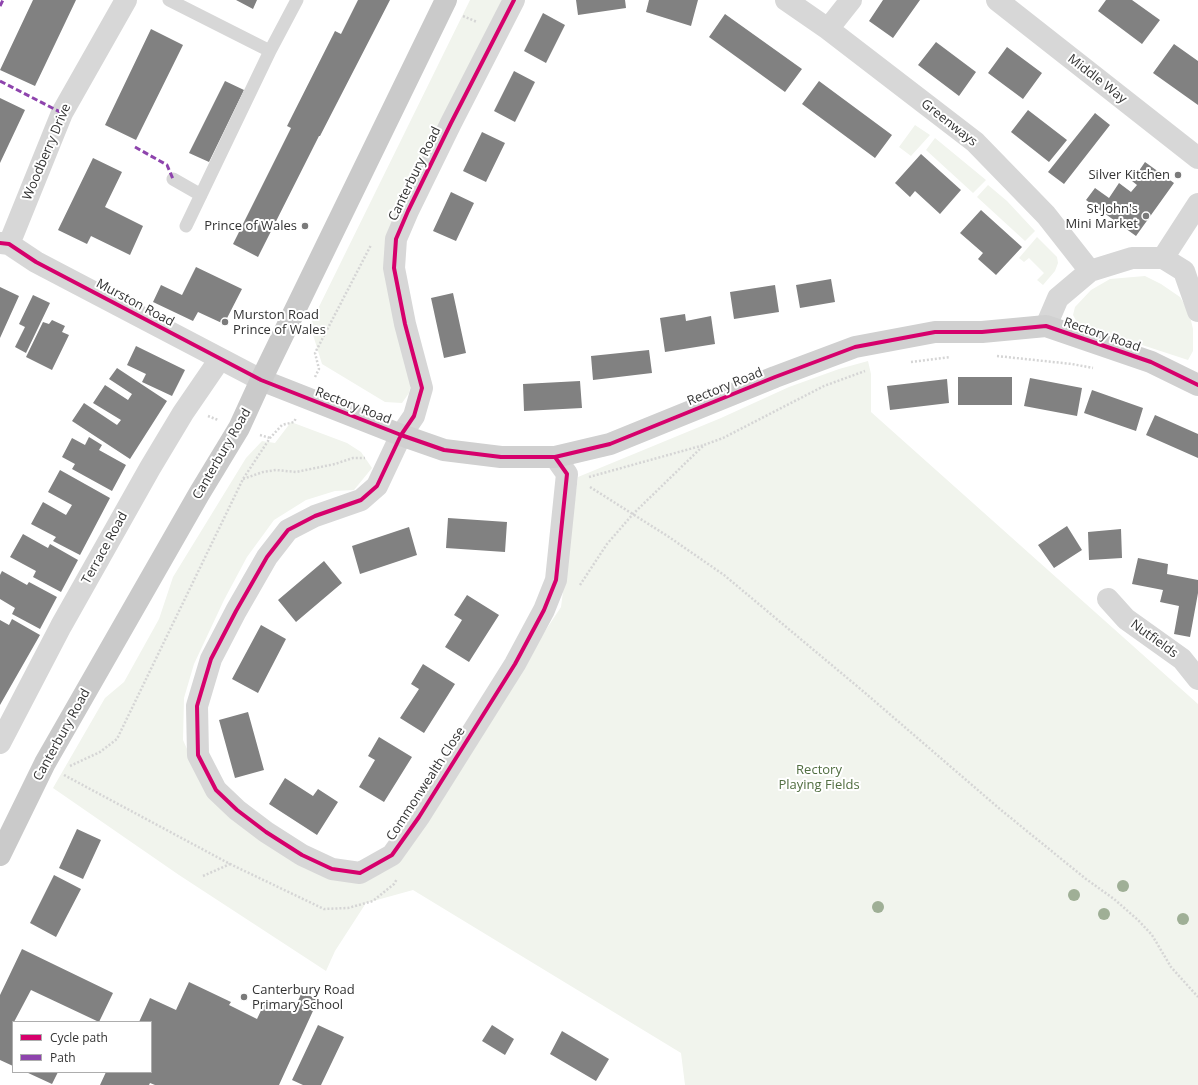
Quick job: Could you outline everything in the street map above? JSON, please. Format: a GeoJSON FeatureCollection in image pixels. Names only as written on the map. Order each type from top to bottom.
{"type":"FeatureCollection","features":[{"type":"Feature","properties":{"kind":"main road","name":"Canterbury Road"},"geometry":{"type":"LineString","coordinates":[[0,855],[45,763],[195,500],[239,428],[446,0]]}},
{"type":"Feature","properties":{"kind":"street","name":"Woodberry Drive"},"geometry":{"type":"LineString","coordinates":[[4,243],[62,113],[126,0]]}},
{"type":"Feature","properties":{"kind":"street","name":"Canterbury Road"},"geometry":{"type":"LineString","coordinates":[[401,435],[414,416],[422,388],[405,324],[394,268],[396,238],[451,124],[514,0]]}},
{"type":"Feature","properties":{"kind":"street","name":"Greenways"},"geometry":{"type":"LineString","coordinates":[[786,0],[828,29],[975,142],[1046,214],[1090,271]]}},
{"type":"Feature","properties":{"kind":"street"},"geometry":{"type":"LineString","coordinates":[[828,29],[851,0]]}},
{"type":"Feature","properties":{"kind":"street","name":"Middle Way"},"geometry":{"type":"LineString","coordinates":[[997,0],[1198,158]]}},
{"type":"Feature","properties":{"kind":"street"},"geometry":{"type":"LineString","coordinates":[[1163,258],[1198,204]]}},
{"type":"Feature","properties":{"kind":"street","name":"Murston Road"},"geometry":{"type":"LineString","coordinates":[[4,243],[36,262],[261,380]]}},
{"type":"Feature","properties":{"kind":"street"},"geometry":{"type":"LineString","coordinates":[[1046,326],[1058,298],[1090,271],[1132,258],[1163,258],[1184,271],[1198,311]]}},
{"type":"Feature","properties":{"kind":"street","name":"Rectory Road"},"geometry":{"type":"LineString","coordinates":[[261,380],[306,399],[444,450],[501,457],[567,470],[610,444],[855,347],[936,332],[982,332],[1046,326],[1150,362],[1197,382]]}},
{"type":"Feature","properties":{"kind":"street","name":"Terrace Road"},"geometry":{"type":"LineString","coordinates":[[0,743],[61,626],[146,474],[183,413],[220,359]]}},
{"type":"Feature","properties":{"kind":"street","name":"Commonwealth Close"},"geometry":{"type":"LineString","coordinates":[[401,435],[377,486],[361,500],[315,516],[288,530],[267,557],[211,658],[197,706],[198,755],[216,790],[237,810],[266,832],[302,855],[332,869],[360,873],[392,855],[419,817],[515,664],[544,610],[556,580],[567,470]]}},
{"type":"Feature","properties":{"kind":"street","name":"Nutfields"},"geometry":{"type":"LineString","coordinates":[[1108,599],[1126,619],[1182,659],[1198,679]]}},
{"type":"Feature","properties":{"kind":"lane"},"geometry":{"type":"LineString","coordinates":[[169,0],[270,51]]}},
{"type":"Feature","properties":{"kind":"lane"},"geometry":{"type":"LineString","coordinates":[[186,226],[270,51],[297,0]]}},
{"type":"Feature","properties":{"kind":"lane"},"geometry":{"type":"LineString","coordinates":[[173,179],[201,194]]}},
{"type":"Feature","properties":{"kind":"path"},"geometry":{"type":"LineString","coordinates":[[990,356],[1036,360],[1098,370]]}},
{"type":"Feature","properties":{"kind":"path"},"geometry":{"type":"LineString","coordinates":[[904,363],[951,357]]}},
{"type":"Feature","properties":{"kind":"path"},"geometry":{"type":"LineString","coordinates":[[567,470],[704,445],[723,438],[824,386],[866,370]]}},
{"type":"Feature","properties":{"kind":"path"},"geometry":{"type":"LineString","coordinates":[[199,391],[202,414],[239,428]]}},
{"type":"Feature","properties":{"kind":"path"},"geometry":{"type":"LineString","coordinates":[[270,438],[243,479],[117,739],[100,752],[69,766],[62,774],[230,864],[324,909],[348,908],[373,901],[394,884],[399,877]]}},
{"type":"Feature","properties":{"kind":"path"},"geometry":{"type":"LineString","coordinates":[[577,590],[607,544],[633,514],[704,445]]}},
{"type":"Feature","properties":{"kind":"path"},"geometry":{"type":"LineString","coordinates":[[243,479],[263,472],[276,470],[296,472],[335,464],[353,458],[370,458],[387,462]]}},
{"type":"Feature","properties":{"kind":"path"},"geometry":{"type":"LineString","coordinates":[[567,470],[724,575],[858,687],[1001,810],[1138,920],[1152,935],[1171,967],[1198,997]]}},
{"type":"Feature","properties":{"kind":"path"},"geometry":{"type":"LineString","coordinates":[[202,876],[230,864]]}},
{"type":"Feature","properties":{"kind":"green space"},"geometry":{"type":"Polygon","coordinates":[[[470,0],[502,0],[391,232],[412,379],[409,393],[402,403],[385,402],[322,364],[310,325],[470,0]]]}},
{"type":"Feature","properties":{"kind":"green space"},"geometry":{"type":"Polygon","coordinates":[[[915,125],[930,135],[911,156],[899,147],[915,125]]]}},
{"type":"Feature","properties":{"kind":"green space"},"geometry":{"type":"Polygon","coordinates":[[[935,138],[986,180],[973,193],[926,150],[935,138]]]}},
{"type":"Feature","properties":{"kind":"green space"},"geometry":{"type":"Polygon","coordinates":[[[988,185],[1007,201],[1035,231],[1025,241],[977,197],[988,185]]]}},
{"type":"Feature","properties":{"kind":"green space"},"geometry":{"type":"Polygon","coordinates":[[[1037,237],[1057,257],[1058,263],[1055,271],[1043,285],[1037,280],[1044,273],[1029,258],[1024,262],[1019,258],[1037,237]]]}},
{"type":"Feature","properties":{"kind":"green space"},"geometry":{"type":"Polygon","coordinates":[[[1145,276],[1161,284],[1180,297],[1189,312],[1193,329],[1193,351],[1188,360],[1078,324],[1073,315],[1075,307],[1091,290],[1110,279],[1145,276]]]}},
{"type":"Feature","properties":{"kind":"green space","name":"Rectory Playing Fields"},"geometry":{"type":"Polygon","coordinates":[[[868,361],[871,374],[871,412],[1198,704],[1198,1085],[685,1085],[681,1053],[413,890],[366,903],[335,951],[326,971],[179,875],[53,788],[105,698],[124,682],[159,619],[173,577],[246,458],[262,441],[275,443],[291,422],[347,443],[361,452],[372,468],[354,490],[335,491],[306,500],[274,520],[247,557],[224,600],[194,664],[184,698],[183,740],[200,778],[322,868],[381,864],[418,823],[561,607],[578,477],[721,418],[789,387],[839,369],[868,361]]]}},
{"type":"Feature","properties":{"kind":"building"},"geometry":{"type":"Polygon","coordinates":[[[33,0],[76,0],[35,86],[0,70],[33,0]]]}},
{"type":"Feature","properties":{"kind":"building"},"geometry":{"type":"Polygon","coordinates":[[[236,0],[257,0],[253,9],[236,0]]]}},
{"type":"Feature","properties":{"kind":"building"},"geometry":{"type":"Polygon","coordinates":[[[358,0],[390,0],[258,257],[233,244],[291,128],[287,126],[335,31],[341,34],[358,0]]]}},
{"type":"Feature","properties":{"kind":"building"},"geometry":{"type":"Polygon","coordinates":[[[576,0],[625,0],[626,8],[578,15],[576,0]]]}},
{"type":"Feature","properties":{"kind":"building"},"geometry":{"type":"Polygon","coordinates":[[[649,0],[698,0],[691,26],[646,12],[649,0]]]}},
{"type":"Feature","properties":{"kind":"building"},"geometry":{"type":"Polygon","coordinates":[[[883,0],[920,0],[893,38],[869,21],[883,0]]]}},
{"type":"Feature","properties":{"kind":"building"},"geometry":{"type":"Polygon","coordinates":[[[1106,0],[1132,0],[1160,20],[1142,44],[1098,11],[1106,0]]]}},
{"type":"Feature","properties":{"kind":"building"},"geometry":{"type":"Polygon","coordinates":[[[543,13],[565,25],[546,63],[524,51],[543,13]]]}},
{"type":"Feature","properties":{"kind":"building"},"geometry":{"type":"Polygon","coordinates":[[[725,14],[802,69],[785,92],[709,37],[725,14]]]}},
{"type":"Feature","properties":{"kind":"building"},"geometry":{"type":"Polygon","coordinates":[[[151,29],[183,45],[136,140],[105,125],[151,29]]]}},
{"type":"Feature","properties":{"kind":"building"},"geometry":{"type":"Polygon","coordinates":[[[936,42],[976,72],[959,96],[918,65],[936,42]]]}},
{"type":"Feature","properties":{"kind":"building"},"geometry":{"type":"Polygon","coordinates":[[[1174,44],[1198,61],[1198,105],[1153,73],[1174,44]]]}},
{"type":"Feature","properties":{"kind":"building"},"geometry":{"type":"Polygon","coordinates":[[[1007,47],[1042,73],[1023,99],[988,73],[1007,47]]]}},
{"type":"Feature","properties":{"kind":"building"},"geometry":{"type":"Polygon","coordinates":[[[514,71],[535,82],[515,122],[494,111],[514,71]]]}},
{"type":"Feature","properties":{"kind":"building"},"geometry":{"type":"Polygon","coordinates":[[[225,81],[244,90],[209,162],[189,153],[225,81]]]}},
{"type":"Feature","properties":{"kind":"building"},"geometry":{"type":"Polygon","coordinates":[[[819,81],[892,135],[875,158],[802,104],[819,81]]]}},
{"type":"Feature","properties":{"kind":"building"},"geometry":{"type":"Polygon","coordinates":[[[0,98],[25,110],[0,163],[0,98]]]}},
{"type":"Feature","properties":{"kind":"building"},"geometry":{"type":"Polygon","coordinates":[[[1028,110],[1067,140],[1049,162],[1011,132],[1028,110]]]}},
{"type":"Feature","properties":{"kind":"building"},"geometry":{"type":"Polygon","coordinates":[[[1095,113],[1110,125],[1064,184],[1048,172],[1095,113]]]}},
{"type":"Feature","properties":{"kind":"building"},"geometry":{"type":"Polygon","coordinates":[[[482,132],[505,143],[486,182],[463,171],[482,132]]]}},
{"type":"Feature","properties":{"kind":"building"},"geometry":{"type":"Polygon","coordinates":[[[921,154],[961,190],[940,214],[915,191],[910,197],[895,183],[921,154]]]}},
{"type":"Feature","properties":{"kind":"building"},"geometry":{"type":"Polygon","coordinates":[[[93,158],[122,172],[105,207],[143,226],[130,255],[91,236],[87,244],[58,230],[93,158]]]}},
{"type":"Feature","properties":{"kind":"building"},"geometry":{"type":"Polygon","coordinates":[[[1145,162],[1174,183],[1136,236],[1086,200],[1095,188],[1109,198],[1119,183],[1131,192],[1137,185],[1132,181],[1145,162]]]}},
{"type":"Feature","properties":{"kind":"building"},"geometry":{"type":"Polygon","coordinates":[[[451,192],[474,203],[456,241],[433,231],[451,192]]]}},
{"type":"Feature","properties":{"kind":"building"},"geometry":{"type":"Polygon","coordinates":[[[981,210],[1022,247],[996,275],[978,259],[983,253],[960,233],[981,210]]]}},
{"type":"Feature","properties":{"kind":"building"},"geometry":{"type":"Polygon","coordinates":[[[196,267],[242,289],[224,324],[198,312],[193,321],[153,302],[161,285],[182,295],[196,267]]]}},
{"type":"Feature","properties":{"kind":"building"},"geometry":{"type":"Polygon","coordinates":[[[831,279],[835,302],[800,308],[796,285],[831,279]]]}},
{"type":"Feature","properties":{"kind":"building"},"geometry":{"type":"Polygon","coordinates":[[[775,285],[779,312],[734,319],[730,292],[775,285]]]}},
{"type":"Feature","properties":{"kind":"building"},"geometry":{"type":"Polygon","coordinates":[[[0,287],[19,296],[0,338],[0,287]]]}},
{"type":"Feature","properties":{"kind":"building"},"geometry":{"type":"Polygon","coordinates":[[[453,293],[466,353],[444,358],[431,298],[453,293]]]}},
{"type":"Feature","properties":{"kind":"building"},"geometry":{"type":"Polygon","coordinates":[[[33,295],[50,303],[26,353],[15,347],[25,327],[19,324],[33,295]]]}},
{"type":"Feature","properties":{"kind":"building"},"geometry":{"type":"Polygon","coordinates":[[[685,314],[686,321],[711,316],[715,344],[665,352],[660,318],[685,314]]]}},
{"type":"Feature","properties":{"kind":"building"},"geometry":{"type":"Polygon","coordinates":[[[52,320],[65,326],[62,332],[69,335],[52,370],[26,357],[43,322],[49,324],[52,320]]]}},
{"type":"Feature","properties":{"kind":"building"},"geometry":{"type":"Polygon","coordinates":[[[136,346],[185,370],[172,396],[142,382],[146,374],[127,365],[136,346]]]}},
{"type":"Feature","properties":{"kind":"building"},"geometry":{"type":"Polygon","coordinates":[[[649,350],[652,373],[593,380],[591,356],[649,350]]]}},
{"type":"Feature","properties":{"kind":"building"},"geometry":{"type":"Polygon","coordinates":[[[117,368],[167,401],[130,459],[72,421],[84,403],[117,425],[121,420],[93,403],[105,385],[128,400],[132,394],[109,379],[117,368]]]}},
{"type":"Feature","properties":{"kind":"building"},"geometry":{"type":"Polygon","coordinates":[[[958,377],[1012,377],[1012,405],[958,405],[958,377]]]}},
{"type":"Feature","properties":{"kind":"building"},"geometry":{"type":"Polygon","coordinates":[[[1030,378],[1082,388],[1077,416],[1024,406],[1030,378]]]}},
{"type":"Feature","properties":{"kind":"building"},"geometry":{"type":"Polygon","coordinates":[[[947,379],[949,403],[890,410],[887,386],[947,379]]]}},
{"type":"Feature","properties":{"kind":"building"},"geometry":{"type":"Polygon","coordinates":[[[580,381],[582,408],[524,411],[523,384],[580,381]]]}},
{"type":"Feature","properties":{"kind":"building"},"geometry":{"type":"Polygon","coordinates":[[[1092,390],[1143,408],[1136,431],[1084,413],[1092,390]]]}},
{"type":"Feature","properties":{"kind":"building"},"geometry":{"type":"Polygon","coordinates":[[[1155,415],[1198,434],[1198,458],[1146,435],[1155,415]]]}},
{"type":"Feature","properties":{"kind":"building"},"geometry":{"type":"Polygon","coordinates":[[[89,437],[102,445],[99,450],[126,465],[112,491],[72,469],[75,464],[62,457],[72,438],[85,445],[89,437]]]}},
{"type":"Feature","properties":{"kind":"building"},"geometry":{"type":"Polygon","coordinates":[[[60,470],[110,498],[80,555],[53,541],[56,537],[31,524],[43,502],[66,515],[72,505],[48,492],[60,470]]]}},
{"type":"Feature","properties":{"kind":"building"},"geometry":{"type":"Polygon","coordinates":[[[448,518],[507,522],[505,552],[446,548],[448,518]]]}},
{"type":"Feature","properties":{"kind":"building"},"geometry":{"type":"Polygon","coordinates":[[[1067,526],[1082,550],[1054,568],[1038,545],[1067,526]]]}},
{"type":"Feature","properties":{"kind":"building"},"geometry":{"type":"Polygon","coordinates":[[[409,527],[417,555],[360,574],[352,546],[409,527]]]}},
{"type":"Feature","properties":{"kind":"building"},"geometry":{"type":"Polygon","coordinates":[[[1121,529],[1122,558],[1089,560],[1088,532],[1121,529]]]}},
{"type":"Feature","properties":{"kind":"building"},"geometry":{"type":"Polygon","coordinates":[[[23,534],[48,548],[50,544],[78,560],[61,592],[33,577],[36,571],[10,557],[23,534]]]}},
{"type":"Feature","properties":{"kind":"building"},"geometry":{"type":"Polygon","coordinates":[[[1138,558],[1168,564],[1167,574],[1198,580],[1198,593],[1190,637],[1174,634],[1179,606],[1160,602],[1163,590],[1132,584],[1138,558]]]}},
{"type":"Feature","properties":{"kind":"building"},"geometry":{"type":"Polygon","coordinates":[[[324,561],[342,583],[296,622],[278,600],[324,561]]]}},
{"type":"Feature","properties":{"kind":"building"},"geometry":{"type":"Polygon","coordinates":[[[2,571],[27,585],[29,582],[57,597],[40,629],[12,614],[15,608],[0,599],[0,575],[2,571]]]}},
{"type":"Feature","properties":{"kind":"building"},"geometry":{"type":"Polygon","coordinates":[[[467,595],[499,615],[469,662],[445,647],[462,620],[454,615],[467,595]]]}},
{"type":"Feature","properties":{"kind":"building"},"geometry":{"type":"Polygon","coordinates":[[[12,619],[40,635],[0,705],[0,620],[9,625],[12,619]]]}},
{"type":"Feature","properties":{"kind":"building"},"geometry":{"type":"Polygon","coordinates":[[[261,625],[286,639],[258,693],[232,679],[261,625]]]}},
{"type":"Feature","properties":{"kind":"building"},"geometry":{"type":"Polygon","coordinates":[[[423,664],[455,684],[424,733],[400,718],[419,689],[411,684],[423,664]]]}},
{"type":"Feature","properties":{"kind":"building"},"geometry":{"type":"Polygon","coordinates":[[[248,712],[264,770],[235,778],[219,720],[248,712]]]}},
{"type":"Feature","properties":{"kind":"building"},"geometry":{"type":"Polygon","coordinates":[[[379,737],[412,757],[384,802],[359,787],[375,760],[368,756],[379,737]]]}},
{"type":"Feature","properties":{"kind":"building"},"geometry":{"type":"Polygon","coordinates":[[[285,778],[313,796],[318,789],[338,802],[317,835],[269,804],[285,778]]]}},
{"type":"Feature","properties":{"kind":"building"},"geometry":{"type":"Polygon","coordinates":[[[77,829],[101,840],[83,879],[59,868],[77,829]]]}},
{"type":"Feature","properties":{"kind":"building"},"geometry":{"type":"Polygon","coordinates":[[[54,875],[81,889],[56,937],[30,923],[54,875]]]}},
{"type":"Feature","properties":{"kind":"building"},"geometry":{"type":"Polygon","coordinates":[[[22,949],[113,993],[99,1021],[97,1021],[31,990],[15,1021],[12,1021],[12,1066],[0,1060],[0,995],[22,949]]]}},
{"type":"Feature","properties":{"kind":"building","name":"Canterbury Road Primary School"},"geometry":{"type":"Polygon","coordinates":[[[189,982],[231,1002],[229,1005],[257,1019],[266,1000],[293,1012],[302,992],[318,1000],[279,1085],[155,1085],[150,1083],[149,1085],[100,1085],[106,1073],[152,1073],[152,1021],[139,1021],[150,998],[176,1010],[189,982]]]}},
{"type":"Feature","properties":{"kind":"building"},"geometry":{"type":"Polygon","coordinates":[[[318,1025],[344,1037],[321,1085],[303,1085],[292,1080],[318,1025]]]}},
{"type":"Feature","properties":{"kind":"building"},"geometry":{"type":"Polygon","coordinates":[[[492,1025],[514,1039],[505,1055],[482,1041],[492,1025]]]}},
{"type":"Feature","properties":{"kind":"building"},"geometry":{"type":"Polygon","coordinates":[[[562,1031],[609,1059],[596,1081],[550,1054],[562,1031]]]}},
{"type":"Feature","properties":{"kind":"building"},"geometry":{"type":"Polygon","coordinates":[[[28,1073],[58,1073],[52,1084],[28,1073]]]}},
{"type":"Feature","properties":{"kind":"marked path"},"geometry":{"type":"LineString","coordinates":[[0,6],[3,0]]}},
{"type":"Feature","properties":{"kind":"marked path"},"geometry":{"type":"LineString","coordinates":[[0,81],[62,113]]}},
{"type":"Feature","properties":{"kind":"marked path"},"geometry":{"type":"LineString","coordinates":[[135,147],[167,165],[173,179]]}},
{"type":"Feature","properties":{"kind":"cycle path"},"geometry":{"type":"LineString","coordinates":[[514,0],[451,123],[396,239],[394,268],[405,324],[422,388],[414,416],[401,435],[377,486],[361,500],[315,516],[288,530],[267,557],[236,611],[211,659],[197,706],[198,755],[216,790],[237,810],[266,832],[302,855],[332,869],[360,873],[392,855],[419,817],[515,664],[544,610],[556,580],[567,474],[555,457]]}},
{"type":"Feature","properties":{"kind":"cycle path"},"geometry":{"type":"LineString","coordinates":[[0,243],[9,244],[36,262],[261,380],[401,435],[444,450],[501,457],[555,457],[610,444],[775,377],[855,347],[935,332],[982,332],[1046,326],[1151,362],[1198,385]]}},
{"type":"Feature","properties":{"kind":"place","name":"Silver Kitchen"},"geometry":{"type":"Point","coordinates":[1178,175]}},
{"type":"Feature","properties":{"kind":"place","name":"St John's Mini Market"},"geometry":{"type":"Point","coordinates":[1146,216]}},
{"type":"Feature","properties":{"kind":"place","name":"Prince of Wales"},"geometry":{"type":"Point","coordinates":[305,226]}},
{"type":"Feature","properties":{"kind":"place","name":"Murston Road Prince of Wales"},"geometry":{"type":"Point","coordinates":[225,322]}},
{"type":"Feature","properties":{"kind":"place","name":"Canterbury Road Primary School"},"geometry":{"type":"Point","coordinates":[244,997]}}]}
